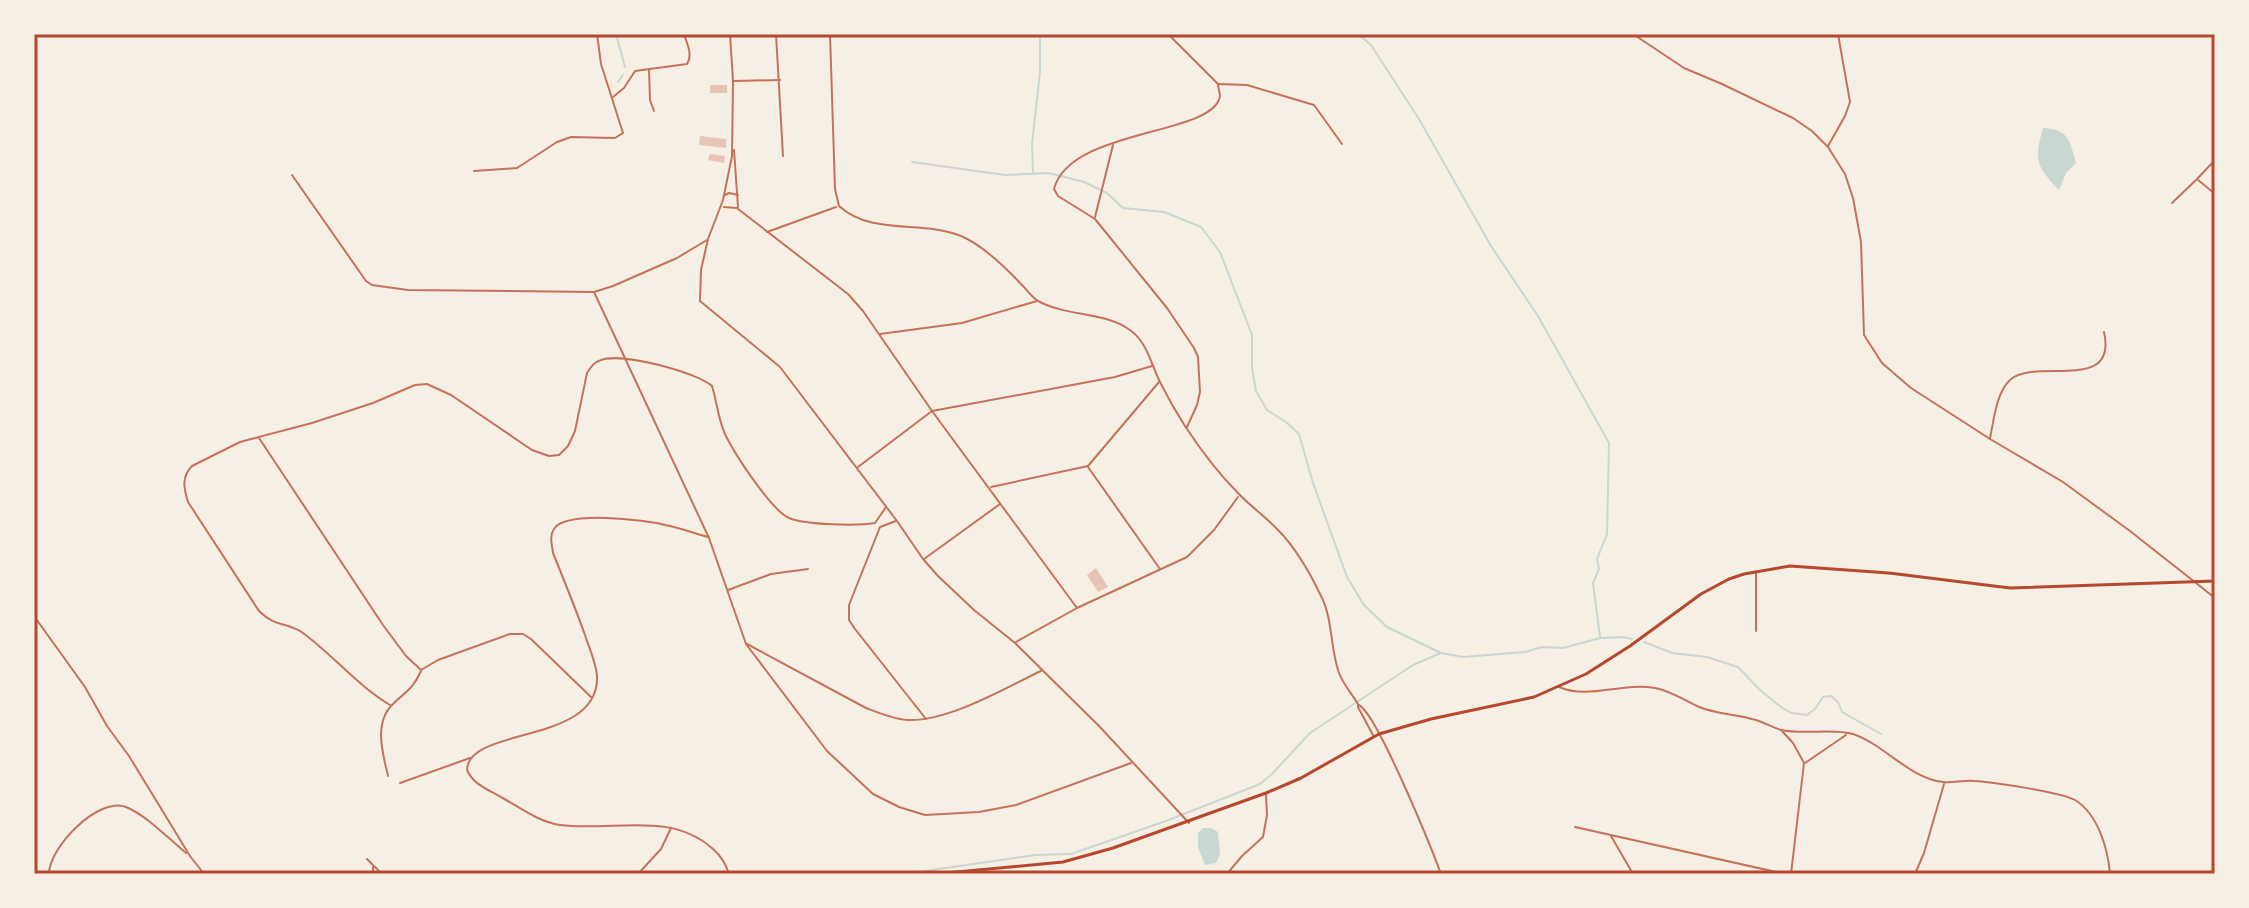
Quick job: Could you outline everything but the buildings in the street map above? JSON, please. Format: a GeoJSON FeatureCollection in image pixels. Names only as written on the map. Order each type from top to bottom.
{"type":"FeatureCollection","features":[{"type":"Feature","properties":{"kind":"main road"},"geometry":{"type":"LineString","coordinates":[[938,874],[1063,862],[1113,848],[1189,823],[1301,778],[1379,734],[1431,719],[1534,697],[1586,674],[1713,587],[1756,572],[1790,566],[1889,573],[2010,588],[2215,581]]}},
{"type":"Feature","properties":{"kind":"street"},"geometry":{"type":"LineString","coordinates":[[474,171],[517,168],[557,142],[571,137],[615,138],[623,133],[601,64],[597,34]]}},
{"type":"Feature","properties":{"kind":"street"},"geometry":{"type":"LineString","coordinates":[[652,35],[661,34]]}},
{"type":"Feature","properties":{"kind":"street"},"geometry":{"type":"LineString","coordinates":[[611,98],[624,88],[635,71],[687,64],[690,51],[684,34]]}},
{"type":"Feature","properties":{"kind":"street"},"geometry":{"type":"LineString","coordinates":[[730,34],[738,209]]}},
{"type":"Feature","properties":{"kind":"street"},"geometry":{"type":"LineString","coordinates":[[776,34],[783,156]]}},
{"type":"Feature","properties":{"kind":"street"},"geometry":{"type":"LineString","coordinates":[[830,34],[835,189],[839,206],[867,222],[931,229],[961,236],[980,248],[1037,301],[1123,325],[1142,341],[1159,382],[1186,428],[1239,495],[1279,530],[1316,585],[1323,599],[1340,675],[1374,738]]}},
{"type":"Feature","properties":{"kind":"street"},"geometry":{"type":"LineString","coordinates":[[1168,34],[1218,84],[1220,96],[1215,106],[1193,119],[1093,149],[1076,160],[1054,189],[1058,196],[1095,219],[1167,308],[1194,348],[1198,357],[1200,392],[1186,428]]}},
{"type":"Feature","properties":{"kind":"street"},"geometry":{"type":"LineString","coordinates":[[1633,34],[1684,68],[1793,118],[1828,147],[1845,174],[1853,198],[1861,242],[1864,335],[1882,363],[1911,388],[2063,482],[2215,598]]}},
{"type":"Feature","properties":{"kind":"street"},"geometry":{"type":"LineString","coordinates":[[1828,147],[1850,102],[1838,34]]}},
{"type":"Feature","properties":{"kind":"street"},"geometry":{"type":"LineString","coordinates":[[649,69],[650,100],[654,111]]}},
{"type":"Feature","properties":{"kind":"street"},"geometry":{"type":"LineString","coordinates":[[733,81],[780,80]]}},
{"type":"Feature","properties":{"kind":"street"},"geometry":{"type":"LineString","coordinates":[[1218,84],[1247,85],[1314,105],[1342,144]]}},
{"type":"Feature","properties":{"kind":"street"},"geometry":{"type":"LineString","coordinates":[[1095,219],[1114,144]]}},
{"type":"Feature","properties":{"kind":"street"},"geometry":{"type":"LineString","coordinates":[[733,145],[724,195],[701,270],[700,301],[780,367],[923,559],[974,610],[1015,643],[1100,727],[1189,823]]}},
{"type":"Feature","properties":{"kind":"street"},"geometry":{"type":"LineString","coordinates":[[2172,203],[2215,160]]}},
{"type":"Feature","properties":{"kind":"street"},"geometry":{"type":"LineString","coordinates":[[292,175],[366,281],[372,285],[408,290],[594,292],[677,258],[708,239]]}},
{"type":"Feature","properties":{"kind":"street"},"geometry":{"type":"LineString","coordinates":[[2197,179],[2215,194]]}},
{"type":"Feature","properties":{"kind":"street"},"geometry":{"type":"LineString","coordinates":[[724,195],[738,195]]}},
{"type":"Feature","properties":{"kind":"street"},"geometry":{"type":"LineString","coordinates":[[721,206],[738,209],[848,294],[1077,608]]}},
{"type":"Feature","properties":{"kind":"street"},"geometry":{"type":"LineString","coordinates":[[766,232],[839,206]]}},
{"type":"Feature","properties":{"kind":"street"},"geometry":{"type":"LineString","coordinates":[[594,292],[709,538],[746,644],[827,751],[873,794],[925,815],[979,812],[1016,805],[1132,763]]}},
{"type":"Feature","properties":{"kind":"street"},"geometry":{"type":"LineString","coordinates":[[878,334],[962,323],[1037,301]]}},
{"type":"Feature","properties":{"kind":"street"},"geometry":{"type":"LineString","coordinates":[[1990,439],[1999,400],[2008,382],[2023,373],[2093,366],[2106,349],[2104,332]]}},
{"type":"Feature","properties":{"kind":"street"},"geometry":{"type":"LineString","coordinates":[[390,705],[373,695],[301,631],[268,620],[259,611],[188,502],[184,481],[192,466],[240,442],[312,423],[415,385],[427,384],[451,395],[532,450],[549,456],[559,455],[572,438],[585,381],[593,364],[607,358],[624,358],[694,374],[712,386],[725,433],[781,513],[798,520],[827,524],[875,523],[880,527]]}},
{"type":"Feature","properties":{"kind":"street"},"geometry":{"type":"LineString","coordinates":[[857,468],[932,411],[1115,377],[1153,365]]}},
{"type":"Feature","properties":{"kind":"street"},"geometry":{"type":"LineString","coordinates":[[989,487],[1088,466],[1159,382]]}},
{"type":"Feature","properties":{"kind":"street"},"geometry":{"type":"LineString","coordinates":[[259,438],[383,625],[406,656],[421,670]]}},
{"type":"Feature","properties":{"kind":"street"},"geometry":{"type":"LineString","coordinates":[[1088,466],[1160,569]]}},
{"type":"Feature","properties":{"kind":"street"},"geometry":{"type":"LineString","coordinates":[[1015,643],[1077,608],[1187,557],[1214,530],[1239,495]]}},
{"type":"Feature","properties":{"kind":"street"},"geometry":{"type":"LineString","coordinates":[[923,559],[1001,503]]}},
{"type":"Feature","properties":{"kind":"street"},"geometry":{"type":"LineString","coordinates":[[875,523],[886,507]]}},
{"type":"Feature","properties":{"kind":"street"},"geometry":{"type":"LineString","coordinates":[[400,783],[470,758],[489,745],[562,723],[587,706],[597,685],[597,674],[553,553],[551,539],[556,525],[587,519],[647,521],[709,538]]}},
{"type":"Feature","properties":{"kind":"street"},"geometry":{"type":"LineString","coordinates":[[897,521],[880,527],[849,605],[849,620],[927,719]]}},
{"type":"Feature","properties":{"kind":"street"},"geometry":{"type":"LineString","coordinates":[[727,590],[771,574],[808,569]]}},
{"type":"Feature","properties":{"kind":"street"},"geometry":{"type":"LineString","coordinates":[[1756,572],[1756,631]]}},
{"type":"Feature","properties":{"kind":"street"},"geometry":{"type":"LineString","coordinates":[[34,616],[85,687],[204,874]]}},
{"type":"Feature","properties":{"kind":"street"},"geometry":{"type":"LineString","coordinates":[[388,776],[381,743],[382,725],[390,705],[414,685],[421,670],[438,660],[510,634],[523,634],[592,697]]}},
{"type":"Feature","properties":{"kind":"street"},"geometry":{"type":"LineString","coordinates":[[746,644],[866,708],[906,720],[941,716],[1042,670]]}},
{"type":"Feature","properties":{"kind":"street"},"geometry":{"type":"LineString","coordinates":[[1558,687],[1571,692],[1631,686],[1654,688],[1712,711],[1755,719],[1781,730],[1849,733],[1865,739],[1905,766],[1944,783],[1972,780],[2071,797],[2087,811],[2099,830],[2108,854],[2110,874]]}},
{"type":"Feature","properties":{"kind":"street"},"geometry":{"type":"LineString","coordinates":[[1358,704],[1366,708],[1379,734],[1421,822],[1441,874]]}},
{"type":"Feature","properties":{"kind":"street"},"geometry":{"type":"LineString","coordinates":[[1781,730],[1793,743],[1804,763],[1791,874]]}},
{"type":"Feature","properties":{"kind":"street"},"geometry":{"type":"LineString","coordinates":[[1804,763],[1849,733]]}},
{"type":"Feature","properties":{"kind":"street"},"geometry":{"type":"LineString","coordinates":[[470,758],[467,770],[475,782],[547,822],[684,830],[703,840],[719,855],[729,874]]}},
{"type":"Feature","properties":{"kind":"street"},"geometry":{"type":"LineString","coordinates":[[1915,874],[1944,783]]}},
{"type":"Feature","properties":{"kind":"street"},"geometry":{"type":"LineString","coordinates":[[1227,874],[1263,837],[1267,815],[1266,793]]}},
{"type":"Feature","properties":{"kind":"street"},"geometry":{"type":"LineString","coordinates":[[49,874],[49,865],[57,847],[80,824],[110,805],[123,805],[136,812],[190,856]]}},
{"type":"Feature","properties":{"kind":"street"},"geometry":{"type":"LineString","coordinates":[[638,874],[661,849],[672,827]]}},
{"type":"Feature","properties":{"kind":"street"},"geometry":{"type":"LineString","coordinates":[[1575,827],[1785,874]]}},
{"type":"Feature","properties":{"kind":"street"},"geometry":{"type":"LineString","coordinates":[[1610,835],[1633,874]]}},
{"type":"Feature","properties":{"kind":"street"},"geometry":{"type":"LineString","coordinates":[[367,859],[382,874]]}},
{"type":"Feature","properties":{"kind":"street"},"geometry":{"type":"LineString","coordinates":[[373,866],[373,874]]}},
{"type":"Feature","properties":{"kind":"shaded area"},"geometry":{"type":"Polygon","coordinates":[[[2043,128],[2058,131],[2067,138],[2076,163],[2066,173],[2059,190],[2039,162],[2038,148],[2043,128]]]}},
{"type":"Feature","properties":{"kind":"shaded area"},"geometry":{"type":"Polygon","coordinates":[[[1203,828],[1218,832],[1220,854],[1216,863],[1205,865],[1198,847],[1198,833],[1203,828]]]}},
{"type":"Feature","properties":{"kind":"waterway"},"geometry":{"type":"LineString","coordinates":[[616,34],[625,67]]}},
{"type":"Feature","properties":{"kind":"waterway"},"geometry":{"type":"LineString","coordinates":[[1033,172],[1032,144],[1040,72],[1040,34]]}},
{"type":"Feature","properties":{"kind":"waterway"},"geometry":{"type":"LineString","coordinates":[[1358,34],[1371,45],[1419,119],[1491,246],[1538,316],[1609,443],[1607,534],[1597,559],[1599,569],[1593,583],[1600,637]]}},
{"type":"Feature","properties":{"kind":"waterway"},"geometry":{"type":"LineString","coordinates":[[618,82],[623,75]]}},
{"type":"Feature","properties":{"kind":"waterway"},"geometry":{"type":"LineString","coordinates":[[912,162],[1005,175],[1048,173],[1084,182],[1107,193],[1123,208],[1164,212],[1201,227],[1220,252],[1252,335],[1256,391],[1267,410],[1299,434],[1347,577],[1364,605],[1387,627],[1441,653],[1463,657],[1525,652],[1542,647],[1563,648],[1600,638],[1632,639]]}},
{"type":"Feature","properties":{"kind":"waterway"},"geometry":{"type":"LineString","coordinates":[[1644,642],[1672,653],[1707,657],[1738,667],[1760,690],[1791,713],[1807,715],[1823,697],[1831,696],[1842,712],[1881,734]]}},
{"type":"Feature","properties":{"kind":"waterway"},"geometry":{"type":"LineString","coordinates":[[904,874],[1035,855],[1071,854],[1260,784],[1310,733],[1413,665],[1441,653]]}}]}
